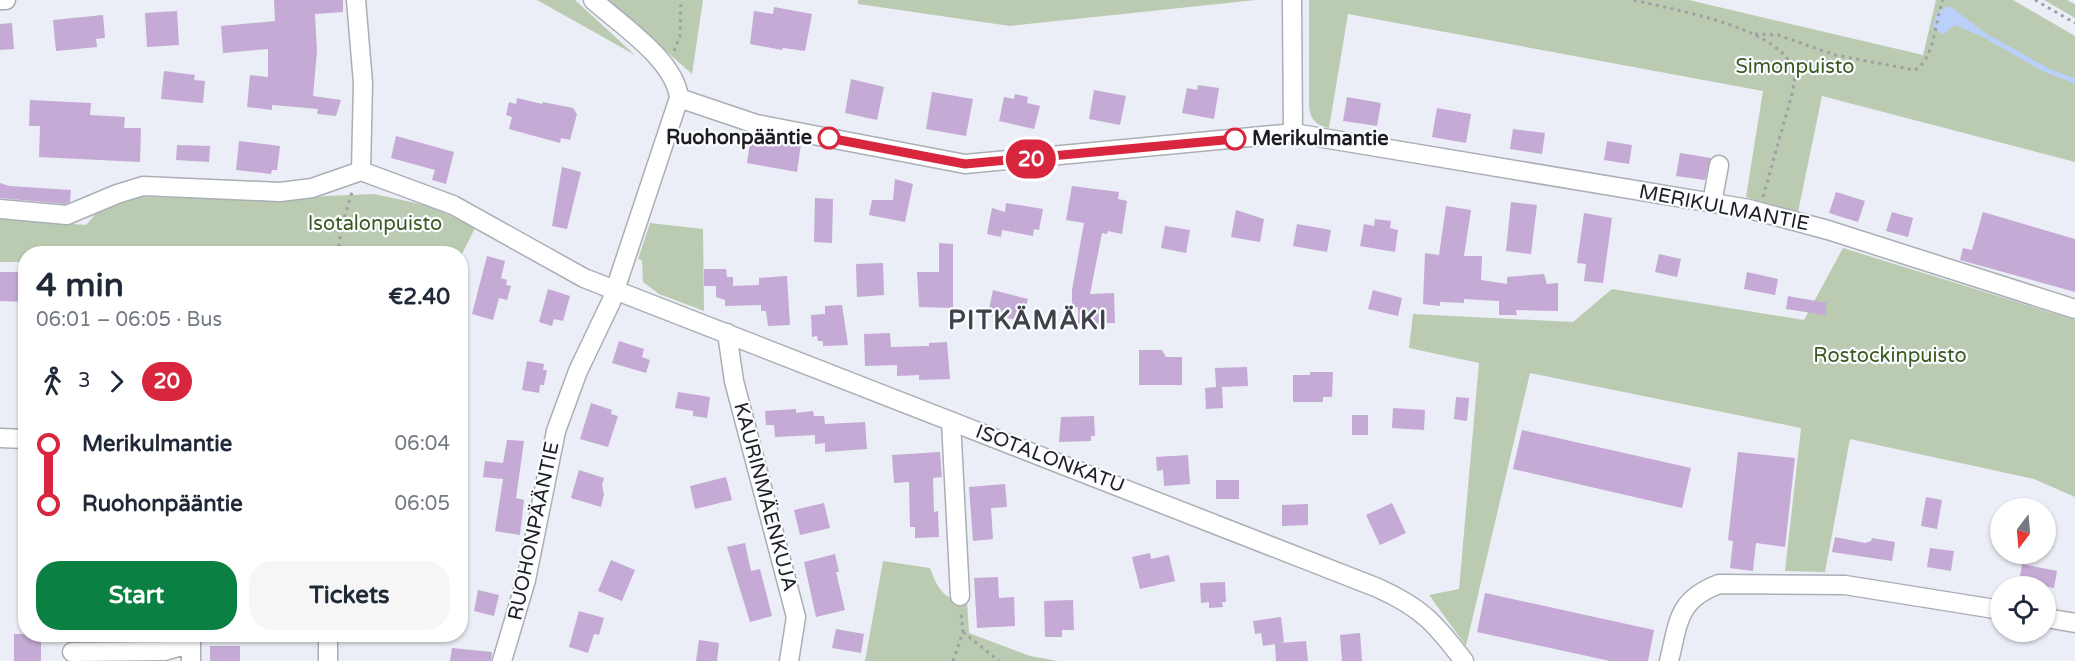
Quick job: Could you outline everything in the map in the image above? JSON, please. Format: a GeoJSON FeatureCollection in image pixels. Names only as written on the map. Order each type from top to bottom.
{"type":"FeatureCollection","features":[{"type":"Feature","properties":{"kind":"street"},"geometry":{"type":"LineString","coordinates":[[0,0],[6,0]]}},
{"type":"Feature","properties":{"kind":"street"},"geometry":{"type":"LineString","coordinates":[[0,209],[67,215],[143,186],[280,192],[312,188],[361,171],[363,83],[356,0]]}},
{"type":"Feature","properties":{"kind":"street"},"geometry":{"type":"LineString","coordinates":[[593,0],[665,65],[675,81],[679,98]]}},
{"type":"Feature","properties":{"kind":"street"},"geometry":{"type":"LineString","coordinates":[[1293,0],[1293,134]]}},
{"type":"Feature","properties":{"kind":"street","name":"MERIKULMANTIE"},"geometry":{"type":"LineString","coordinates":[[679,98],[756,124],[965,164],[1293,134],[1759,211],[1828,230],[2075,309]]}},
{"type":"Feature","properties":{"kind":"street","name":"RUOHONPÄÄNTIE"},"geometry":{"type":"LineString","coordinates":[[501,661],[526,580],[556,431],[614,290],[679,98]]}},
{"type":"Feature","properties":{"kind":"street"},"geometry":{"type":"LineString","coordinates":[[1712,202],[1719,165]]}},
{"type":"Feature","properties":{"kind":"street","name":"ISOTALONKATU"},"geometry":{"type":"LineString","coordinates":[[361,171],[432,195],[584,278],[1391,594],[1430,618],[1464,661]]}},
{"type":"Feature","properties":{"kind":"street","name":"KAURINMÄENKUJA"},"geometry":{"type":"LineString","coordinates":[[727,333],[734,381],[796,618],[789,661]]}},
{"type":"Feature","properties":{"kind":"street"},"geometry":{"type":"LineString","coordinates":[[951,421],[960,596]]}},
{"type":"Feature","properties":{"kind":"street"},"geometry":{"type":"LineString","coordinates":[[0,438],[18,439]]}},
{"type":"Feature","properties":{"kind":"street"},"geometry":{"type":"LineString","coordinates":[[1669,661],[1677,628],[1690,599],[1719,584],[1845,585],[1990,608]]}},
{"type":"Feature","properties":{"kind":"street"},"geometry":{"type":"LineString","coordinates":[[2056,620],[2075,623]]}},
{"type":"Feature","properties":{"kind":"street"},"geometry":{"type":"LineString","coordinates":[[328,642],[328,661]]}},
{"type":"Feature","properties":{"kind":"street"},"geometry":{"type":"LineString","coordinates":[[72,649],[164,651],[191,646]]}},
{"type":"Feature","properties":{"kind":"path"},"geometry":{"type":"LineString","coordinates":[[671,60],[680,36],[681,0]]}},
{"type":"Feature","properties":{"kind":"path"},"geometry":{"type":"LineString","coordinates":[[1634,0],[1696,15],[1753,34],[1785,56],[1795,78],[1759,211]]}},
{"type":"Feature","properties":{"kind":"path"},"geometry":{"type":"LineString","coordinates":[[2036,0],[2075,23]]}},
{"type":"Feature","properties":{"kind":"path"},"geometry":{"type":"LineString","coordinates":[[1753,34],[1778,35],[1835,55],[1915,70],[1922,65],[1943,1]]}},
{"type":"Feature","properties":{"kind":"path"},"geometry":{"type":"LineString","coordinates":[[339,246],[341,228],[361,171]]}},
{"type":"Feature","properties":{"kind":"path"},"geometry":{"type":"LineString","coordinates":[[952,661],[963,632],[960,596]]}},
{"type":"Feature","properties":{"kind":"path"},"geometry":{"type":"LineString","coordinates":[[963,632],[999,661]]}},
{"type":"Feature","properties":{"kind":"green space"},"geometry":{"type":"Polygon","coordinates":[[[537,0],[575,0],[635,55],[537,0]]]}},
{"type":"Feature","properties":{"kind":"green space"},"geometry":{"type":"Polygon","coordinates":[[[608,0],[703,0],[692,74],[608,0]]]}},
{"type":"Feature","properties":{"kind":"green space"},"geometry":{"type":"Polygon","coordinates":[[[858,0],[1256,0],[1010,26],[858,4],[858,0]]]}},
{"type":"Feature","properties":{"kind":"green space","name":"Simonpuisto"},"geometry":{"type":"Polygon","coordinates":[[[1309,0],[1689,0],[1923,55],[1936,0],[2013,0],[2075,36],[2075,162],[1822,96],[1798,212],[1746,197],[1763,91],[1348,14],[1329,128],[1316,122],[1309,108],[1309,0]]]}},
{"type":"Feature","properties":{"kind":"green space"},"geometry":{"type":"Polygon","coordinates":[[[2044,0],[2067,0],[2075,4],[2075,18],[2044,0]]]}},
{"type":"Feature","properties":{"kind":"green space","name":"Isotalonpuisto"},"geometry":{"type":"Polygon","coordinates":[[[374,194],[430,206],[475,228],[466,246],[18,246],[18,262],[0,262],[0,219],[86,225],[101,208],[137,197],[281,198],[374,194]]]}},
{"type":"Feature","properties":{"kind":"green space"},"geometry":{"type":"Polygon","coordinates":[[[650,223],[703,229],[704,311],[659,294],[643,282],[642,260],[638,259],[650,223]]]}},
{"type":"Feature","properties":{"kind":"green space","name":"Rostockinpuisto"},"geometry":{"type":"Polygon","coordinates":[[[1843,248],[2075,320],[2075,497],[2034,479],[1850,439],[1825,572],[1785,571],[1801,428],[1530,373],[1466,646],[1429,595],[1459,589],[1479,363],[1409,348],[1413,314],[1573,322],[1612,289],[1804,320],[1843,248]]]}},
{"type":"Feature","properties":{"kind":"green space"},"geometry":{"type":"Polygon","coordinates":[[[883,561],[930,568],[942,592],[952,598],[967,601],[969,633],[1030,656],[1058,661],[865,661],[883,561]]]}},
{"type":"Feature","properties":{"kind":"water"},"geometry":{"type":"Polygon","coordinates":[[[1946,7],[1951,7],[1991,37],[1990,40],[1955,25],[1940,34],[1933,25],[1937,13],[1946,7]]]}},
{"type":"Feature","properties":{"kind":"building"},"geometry":{"type":"Polygon","coordinates":[[[274,0],[343,0],[343,12],[315,14],[317,51],[313,96],[341,100],[336,116],[317,114],[318,109],[272,105],[272,110],[247,107],[250,75],[268,77],[268,49],[223,53],[221,26],[275,21],[274,0]]]}},
{"type":"Feature","properties":{"kind":"building"},"geometry":{"type":"Polygon","coordinates":[[[774,7],[812,14],[805,51],[783,48],[782,50],[750,44],[754,11],[773,14],[774,7]]]}},
{"type":"Feature","properties":{"kind":"building"},"geometry":{"type":"Polygon","coordinates":[[[177,11],[179,45],[147,47],[145,13],[177,11]]]}},
{"type":"Feature","properties":{"kind":"building"},"geometry":{"type":"Polygon","coordinates":[[[103,15],[105,38],[96,39],[97,47],[56,51],[53,20],[103,15]]]}},
{"type":"Feature","properties":{"kind":"building"},"geometry":{"type":"Polygon","coordinates":[[[12,23],[14,49],[0,50],[0,24],[12,23]]]}},
{"type":"Feature","properties":{"kind":"building"},"geometry":{"type":"Polygon","coordinates":[[[164,71],[195,75],[194,80],[205,81],[203,103],[161,99],[164,71]]]}},
{"type":"Feature","properties":{"kind":"building"},"geometry":{"type":"Polygon","coordinates":[[[851,79],[884,87],[877,120],[845,113],[851,79]]]}},
{"type":"Feature","properties":{"kind":"building"},"geometry":{"type":"Polygon","coordinates":[[[1198,85],[1219,88],[1214,119],[1182,113],[1187,88],[1197,90],[1198,85]]]}},
{"type":"Feature","properties":{"kind":"building"},"geometry":{"type":"Polygon","coordinates":[[[1094,90],[1126,96],[1120,125],[1089,119],[1094,90]]]}},
{"type":"Feature","properties":{"kind":"building"},"geometry":{"type":"Polygon","coordinates":[[[932,92],[973,99],[966,136],[926,129],[932,92]]]}},
{"type":"Feature","properties":{"kind":"building"},"geometry":{"type":"Polygon","coordinates":[[[1015,94],[1028,97],[1027,103],[1040,106],[1034,129],[999,121],[1004,97],[1014,99],[1015,94]]]}},
{"type":"Feature","properties":{"kind":"building"},"geometry":{"type":"Polygon","coordinates":[[[1347,97],[1381,103],[1377,126],[1343,121],[1347,97]]]}},
{"type":"Feature","properties":{"kind":"building"},"geometry":{"type":"Polygon","coordinates":[[[517,98],[573,108],[577,114],[570,140],[561,138],[560,143],[509,129],[512,117],[506,115],[509,102],[516,104],[517,98]]]}},
{"type":"Feature","properties":{"kind":"building"},"geometry":{"type":"Polygon","coordinates":[[[30,100],[91,103],[90,115],[125,117],[124,128],[141,128],[140,162],[39,157],[40,126],[29,126],[30,100]]]}},
{"type":"Feature","properties":{"kind":"building"},"geometry":{"type":"Polygon","coordinates":[[[1437,108],[1471,114],[1466,143],[1432,137],[1437,108]]]}},
{"type":"Feature","properties":{"kind":"building"},"geometry":{"type":"Polygon","coordinates":[[[1513,129],[1545,133],[1542,154],[1510,149],[1513,129]]]}},
{"type":"Feature","properties":{"kind":"building"},"geometry":{"type":"Polygon","coordinates":[[[396,136],[454,152],[446,184],[432,180],[435,170],[391,158],[396,136]]]}},
{"type":"Feature","properties":{"kind":"building"},"geometry":{"type":"Polygon","coordinates":[[[751,136],[801,144],[797,172],[747,163],[751,136]]]}},
{"type":"Feature","properties":{"kind":"building"},"geometry":{"type":"Polygon","coordinates":[[[239,141],[280,146],[277,170],[272,170],[271,174],[236,170],[239,141]]]}},
{"type":"Feature","properties":{"kind":"building"},"geometry":{"type":"Polygon","coordinates":[[[1607,141],[1632,145],[1629,164],[1604,160],[1607,141]]]}},
{"type":"Feature","properties":{"kind":"building"},"geometry":{"type":"Polygon","coordinates":[[[177,145],[210,146],[209,162],[176,160],[177,145]]]}},
{"type":"Feature","properties":{"kind":"building"},"geometry":{"type":"Polygon","coordinates":[[[1680,153],[1711,158],[1705,180],[1676,176],[1680,153]]]}},
{"type":"Feature","properties":{"kind":"building"},"geometry":{"type":"Polygon","coordinates":[[[562,167],[581,172],[567,229],[552,226],[562,167]]]}},
{"type":"Feature","properties":{"kind":"building"},"geometry":{"type":"Polygon","coordinates":[[[895,179],[913,184],[905,222],[869,215],[872,200],[893,200],[895,179]]]}},
{"type":"Feature","properties":{"kind":"building"},"geometry":{"type":"Polygon","coordinates":[[[0,183],[9,186],[71,190],[70,202],[65,204],[0,198],[0,183]]]}},
{"type":"Feature","properties":{"kind":"building"},"geometry":{"type":"Polygon","coordinates":[[[1072,186],[1119,192],[1118,199],[1127,201],[1122,234],[1108,231],[1107,234],[1102,233],[1090,294],[1114,293],[1115,323],[1078,324],[1078,307],[1072,307],[1072,290],[1084,223],[1066,220],[1072,186]]]}},
{"type":"Feature","properties":{"kind":"building"},"geometry":{"type":"Polygon","coordinates":[[[1836,192],[1865,201],[1858,222],[1829,213],[1836,192]]]}},
{"type":"Feature","properties":{"kind":"building"},"geometry":{"type":"Polygon","coordinates":[[[815,198],[833,199],[832,243],[814,242],[815,198]]]}},
{"type":"Feature","properties":{"kind":"building"},"geometry":{"type":"Polygon","coordinates":[[[1511,202],[1537,205],[1531,254],[1506,251],[1511,202]]]}},
{"type":"Feature","properties":{"kind":"building"},"geometry":{"type":"Polygon","coordinates":[[[1006,203],[1043,209],[1039,230],[1034,229],[1033,236],[1002,230],[1001,237],[987,234],[992,208],[1005,212],[1006,203]]]}},
{"type":"Feature","properties":{"kind":"building"},"geometry":{"type":"Polygon","coordinates":[[[1446,206],[1471,210],[1464,256],[1482,256],[1481,280],[1507,284],[1507,277],[1544,274],[1547,284],[1558,283],[1558,311],[1516,310],[1517,315],[1499,315],[1499,301],[1464,299],[1464,303],[1440,302],[1440,306],[1423,304],[1425,253],[1439,255],[1446,206]]]}},
{"type":"Feature","properties":{"kind":"building"},"geometry":{"type":"Polygon","coordinates":[[[1236,210],[1264,219],[1260,242],[1231,237],[1236,210]]]}},
{"type":"Feature","properties":{"kind":"building"},"geometry":{"type":"Polygon","coordinates":[[[1892,212],[1913,218],[1908,237],[1886,231],[1892,212]]]}},
{"type":"Feature","properties":{"kind":"building"},"geometry":{"type":"Polygon","coordinates":[[[1983,212],[2075,239],[2075,292],[1960,260],[1963,248],[1972,250],[1983,212]]]}},
{"type":"Feature","properties":{"kind":"building"},"geometry":{"type":"Polygon","coordinates":[[[1584,213],[1612,218],[1603,283],[1584,281],[1586,264],[1577,263],[1584,213]]]}},
{"type":"Feature","properties":{"kind":"building"},"geometry":{"type":"Polygon","coordinates":[[[1375,219],[1391,221],[1390,228],[1398,230],[1395,252],[1360,246],[1364,224],[1374,226],[1375,219]]]}},
{"type":"Feature","properties":{"kind":"building"},"geometry":{"type":"Polygon","coordinates":[[[1297,224],[1331,230],[1327,252],[1293,246],[1297,224]]]}},
{"type":"Feature","properties":{"kind":"building"},"geometry":{"type":"Polygon","coordinates":[[[1165,226],[1190,230],[1186,253],[1161,248],[1165,226]]]}},
{"type":"Feature","properties":{"kind":"building"},"geometry":{"type":"Polygon","coordinates":[[[939,243],[953,244],[953,308],[919,307],[917,272],[939,272],[939,243]]]}},
{"type":"Feature","properties":{"kind":"building"},"geometry":{"type":"Polygon","coordinates":[[[1659,254],[1681,259],[1677,277],[1655,272],[1659,254]]]}},
{"type":"Feature","properties":{"kind":"building"},"geometry":{"type":"Polygon","coordinates":[[[487,256],[505,261],[501,278],[507,280],[506,285],[511,286],[507,300],[499,298],[493,320],[472,314],[487,256]]]}},
{"type":"Feature","properties":{"kind":"building"},"geometry":{"type":"Polygon","coordinates":[[[883,263],[884,295],[857,297],[856,264],[883,263]]]}},
{"type":"Feature","properties":{"kind":"building"},"geometry":{"type":"Polygon","coordinates":[[[704,269],[726,269],[727,277],[733,277],[733,286],[759,285],[759,278],[787,276],[790,325],[768,326],[766,311],[761,311],[761,305],[725,306],[725,300],[716,297],[716,286],[704,286],[704,269]]]}},
{"type":"Feature","properties":{"kind":"building"},"geometry":{"type":"Polygon","coordinates":[[[0,272],[18,272],[18,302],[0,301],[0,272]]]}},
{"type":"Feature","properties":{"kind":"building"},"geometry":{"type":"Polygon","coordinates":[[[1747,272],[1778,279],[1775,295],[1744,289],[1747,272]]]}},
{"type":"Feature","properties":{"kind":"building"},"geometry":{"type":"Polygon","coordinates":[[[548,289],[570,296],[563,321],[554,319],[552,326],[539,322],[548,289]]]}},
{"type":"Feature","properties":{"kind":"building"},"geometry":{"type":"Polygon","coordinates":[[[993,290],[1028,299],[1022,321],[988,314],[993,290]]]}},
{"type":"Feature","properties":{"kind":"building"},"geometry":{"type":"Polygon","coordinates":[[[1373,290],[1402,298],[1398,316],[1368,309],[1373,290]]]}},
{"type":"Feature","properties":{"kind":"building"},"geometry":{"type":"Polygon","coordinates":[[[1788,296],[1827,303],[1825,315],[1786,309],[1788,296]]]}},
{"type":"Feature","properties":{"kind":"building"},"geometry":{"type":"Polygon","coordinates":[[[842,305],[848,345],[823,346],[823,341],[818,341],[817,336],[812,337],[811,315],[825,314],[825,306],[842,305]]]}},
{"type":"Feature","properties":{"kind":"building"},"geometry":{"type":"Polygon","coordinates":[[[890,333],[891,347],[929,346],[929,343],[947,342],[950,379],[919,380],[919,375],[897,376],[897,365],[865,366],[864,334],[890,333]]]}},
{"type":"Feature","properties":{"kind":"building"},"geometry":{"type":"Polygon","coordinates":[[[619,341],[644,349],[642,357],[650,360],[646,373],[612,363],[619,341]]]}},
{"type":"Feature","properties":{"kind":"building"},"geometry":{"type":"Polygon","coordinates":[[[1139,350],[1162,350],[1166,357],[1182,357],[1182,385],[1139,385],[1139,350]]]}},
{"type":"Feature","properties":{"kind":"building"},"geometry":{"type":"Polygon","coordinates":[[[527,361],[544,364],[543,370],[547,370],[544,385],[540,385],[539,393],[522,390],[527,361]]]}},
{"type":"Feature","properties":{"kind":"building"},"geometry":{"type":"Polygon","coordinates":[[[1247,367],[1248,386],[1222,387],[1223,408],[1206,409],[1205,388],[1216,387],[1215,368],[1247,367]]]}},
{"type":"Feature","properties":{"kind":"building"},"geometry":{"type":"Polygon","coordinates":[[[1310,372],[1333,372],[1332,397],[1323,397],[1323,402],[1293,402],[1293,375],[1310,375],[1310,372]]]}},
{"type":"Feature","properties":{"kind":"building"},"geometry":{"type":"Polygon","coordinates":[[[678,392],[710,397],[707,418],[693,416],[693,411],[675,408],[678,392]]]}},
{"type":"Feature","properties":{"kind":"building"},"geometry":{"type":"Polygon","coordinates":[[[1456,397],[1469,398],[1467,421],[1454,419],[1456,397]]]}},
{"type":"Feature","properties":{"kind":"building"},"geometry":{"type":"Polygon","coordinates":[[[591,403],[612,410],[611,414],[618,416],[608,447],[580,439],[591,403]]]}},
{"type":"Feature","properties":{"kind":"building"},"geometry":{"type":"Polygon","coordinates":[[[1393,408],[1425,410],[1424,430],[1392,428],[1393,408]]]}},
{"type":"Feature","properties":{"kind":"building"},"geometry":{"type":"Polygon","coordinates":[[[796,409],[796,413],[813,411],[814,416],[824,416],[825,424],[865,422],[867,449],[825,452],[825,443],[815,444],[815,435],[775,437],[774,425],[766,425],[765,411],[796,409]]]}},
{"type":"Feature","properties":{"kind":"building"},"geometry":{"type":"Polygon","coordinates":[[[1352,415],[1368,415],[1368,435],[1352,435],[1352,415]]]}},
{"type":"Feature","properties":{"kind":"building"},"geometry":{"type":"Polygon","coordinates":[[[1094,416],[1095,436],[1091,436],[1091,441],[1059,442],[1061,417],[1094,416]]]}},
{"type":"Feature","properties":{"kind":"building"},"geometry":{"type":"Polygon","coordinates":[[[1522,430],[1691,468],[1682,508],[1513,469],[1522,430]]]}},
{"type":"Feature","properties":{"kind":"building"},"geometry":{"type":"Polygon","coordinates":[[[507,440],[524,441],[516,498],[524,500],[520,535],[495,531],[503,479],[483,477],[485,461],[503,463],[507,440]]]}},
{"type":"Feature","properties":{"kind":"building"},"geometry":{"type":"Polygon","coordinates":[[[940,452],[942,477],[933,478],[934,512],[938,511],[939,537],[915,538],[915,527],[910,527],[909,482],[894,483],[892,455],[940,452]]]}},
{"type":"Feature","properties":{"kind":"building"},"geometry":{"type":"Polygon","coordinates":[[[1738,452],[1795,458],[1785,547],[1756,543],[1753,571],[1730,568],[1733,541],[1728,540],[1738,452]]]}},
{"type":"Feature","properties":{"kind":"building"},"geometry":{"type":"Polygon","coordinates":[[[1188,455],[1190,484],[1164,486],[1163,470],[1157,471],[1156,457],[1188,455]]]}},
{"type":"Feature","properties":{"kind":"building"},"geometry":{"type":"Polygon","coordinates":[[[579,470],[604,478],[601,507],[571,498],[579,470]]]}},
{"type":"Feature","properties":{"kind":"building"},"geometry":{"type":"Polygon","coordinates":[[[726,477],[732,500],[695,509],[690,486],[726,477]]]}},
{"type":"Feature","properties":{"kind":"building"},"geometry":{"type":"Polygon","coordinates":[[[1216,480],[1239,480],[1239,499],[1216,499],[1216,480]]]}},
{"type":"Feature","properties":{"kind":"building"},"geometry":{"type":"Polygon","coordinates":[[[1005,484],[1007,507],[991,508],[993,539],[973,541],[969,487],[1005,484]]]}},
{"type":"Feature","properties":{"kind":"building"},"geometry":{"type":"Polygon","coordinates":[[[1926,497],[1942,500],[1937,529],[1921,526],[1926,497]]]}},
{"type":"Feature","properties":{"kind":"building"},"geometry":{"type":"Polygon","coordinates":[[[824,503],[830,528],[800,535],[794,510],[824,503]]]}},
{"type":"Feature","properties":{"kind":"building"},"geometry":{"type":"Polygon","coordinates":[[[1392,503],[1406,533],[1380,545],[1366,515],[1392,503]]]}},
{"type":"Feature","properties":{"kind":"building"},"geometry":{"type":"Polygon","coordinates":[[[1308,504],[1308,525],[1282,526],[1282,505],[1308,504]]]}},
{"type":"Feature","properties":{"kind":"building"},"geometry":{"type":"Polygon","coordinates":[[[1835,537],[1865,543],[1871,541],[1872,538],[1895,542],[1892,561],[1832,552],[1835,537]]]}},
{"type":"Feature","properties":{"kind":"building"},"geometry":{"type":"Polygon","coordinates":[[[745,543],[751,571],[760,569],[772,616],[750,622],[727,547],[745,543]]]}},
{"type":"Feature","properties":{"kind":"building"},"geometry":{"type":"Polygon","coordinates":[[[1930,548],[1954,551],[1951,571],[1927,567],[1930,548]]]}},
{"type":"Feature","properties":{"kind":"building"},"geometry":{"type":"Polygon","coordinates":[[[1150,553],[1151,559],[1169,555],[1175,581],[1140,589],[1132,557],[1150,553]]]}},
{"type":"Feature","properties":{"kind":"building"},"geometry":{"type":"Polygon","coordinates":[[[835,554],[839,572],[836,572],[845,610],[816,617],[804,562],[835,554]]]}},
{"type":"Feature","properties":{"kind":"building"},"geometry":{"type":"Polygon","coordinates":[[[611,560],[635,570],[622,601],[598,591],[611,560]]]}},
{"type":"Feature","properties":{"kind":"building"},"geometry":{"type":"Polygon","coordinates":[[[2022,564],[2057,571],[2056,577],[2020,576],[2022,564]]]}},
{"type":"Feature","properties":{"kind":"building"},"geometry":{"type":"Polygon","coordinates":[[[998,577],[999,598],[1014,597],[1015,626],[977,628],[974,578],[998,577]]]}},
{"type":"Feature","properties":{"kind":"building"},"geometry":{"type":"Polygon","coordinates":[[[1225,582],[1226,602],[1222,602],[1223,607],[1209,608],[1209,602],[1201,603],[1200,583],[1225,582]]]}},
{"type":"Feature","properties":{"kind":"building"},"geometry":{"type":"Polygon","coordinates":[[[478,590],[499,595],[494,616],[474,611],[478,590]]]}},
{"type":"Feature","properties":{"kind":"building"},"geometry":{"type":"Polygon","coordinates":[[[1485,593],[1654,630],[1648,661],[1610,661],[1477,632],[1485,593]]]}},
{"type":"Feature","properties":{"kind":"building"},"geometry":{"type":"Polygon","coordinates":[[[1073,600],[1074,630],[1062,630],[1062,637],[1045,637],[1044,601],[1073,600]]]}},
{"type":"Feature","properties":{"kind":"building"},"geometry":{"type":"Polygon","coordinates":[[[579,611],[604,618],[599,635],[594,634],[588,653],[569,647],[579,611]]]}},
{"type":"Feature","properties":{"kind":"building"},"geometry":{"type":"Polygon","coordinates":[[[1281,617],[1284,642],[1281,643],[1306,641],[1308,661],[1276,661],[1275,644],[1263,646],[1261,633],[1255,634],[1253,621],[1281,617]]]}},
{"type":"Feature","properties":{"kind":"building"},"geometry":{"type":"Polygon","coordinates":[[[836,629],[864,634],[861,653],[832,648],[836,629]]]}},
{"type":"Feature","properties":{"kind":"building"},"geometry":{"type":"Polygon","coordinates":[[[1360,633],[1362,661],[1342,661],[1340,635],[1360,633]]]}},
{"type":"Feature","properties":{"kind":"building"},"geometry":{"type":"Polygon","coordinates":[[[14,634],[18,634],[18,642],[41,642],[41,661],[14,661],[14,634]]]}},
{"type":"Feature","properties":{"kind":"building"},"geometry":{"type":"Polygon","coordinates":[[[699,640],[719,643],[717,661],[696,661],[699,640]]]}},
{"type":"Feature","properties":{"kind":"building"},"geometry":{"type":"Polygon","coordinates":[[[210,646],[240,646],[240,661],[210,661],[210,646]]]}},
{"type":"Feature","properties":{"kind":"building"},"geometry":{"type":"Polygon","coordinates":[[[452,648],[492,652],[491,661],[450,661],[452,648]]]}},
{"type":"Feature","properties":{"kind":"waterway"},"geometry":{"type":"LineString","coordinates":[[1991,39],[2046,70],[2075,81]]}},
{"type":"Feature","properties":{"kind":"bus line","name":"20"},"geometry":{"type":"LineString","coordinates":[[829,138],[965,164],[1235,139]]}},
{"type":"Feature","properties":{"kind":"place","name":"Ruohonpääntie"},"geometry":{"type":"Point","coordinates":[829,138]}},
{"type":"Feature","properties":{"kind":"place","name":"Merikulmantie"},"geometry":{"type":"Point","coordinates":[1235,139]}},
{"type":"Feature","properties":{"kind":"district","name":"PITKÄMÄKI"},"geometry":{"type":"Point","coordinates":[1028,320]}}]}
